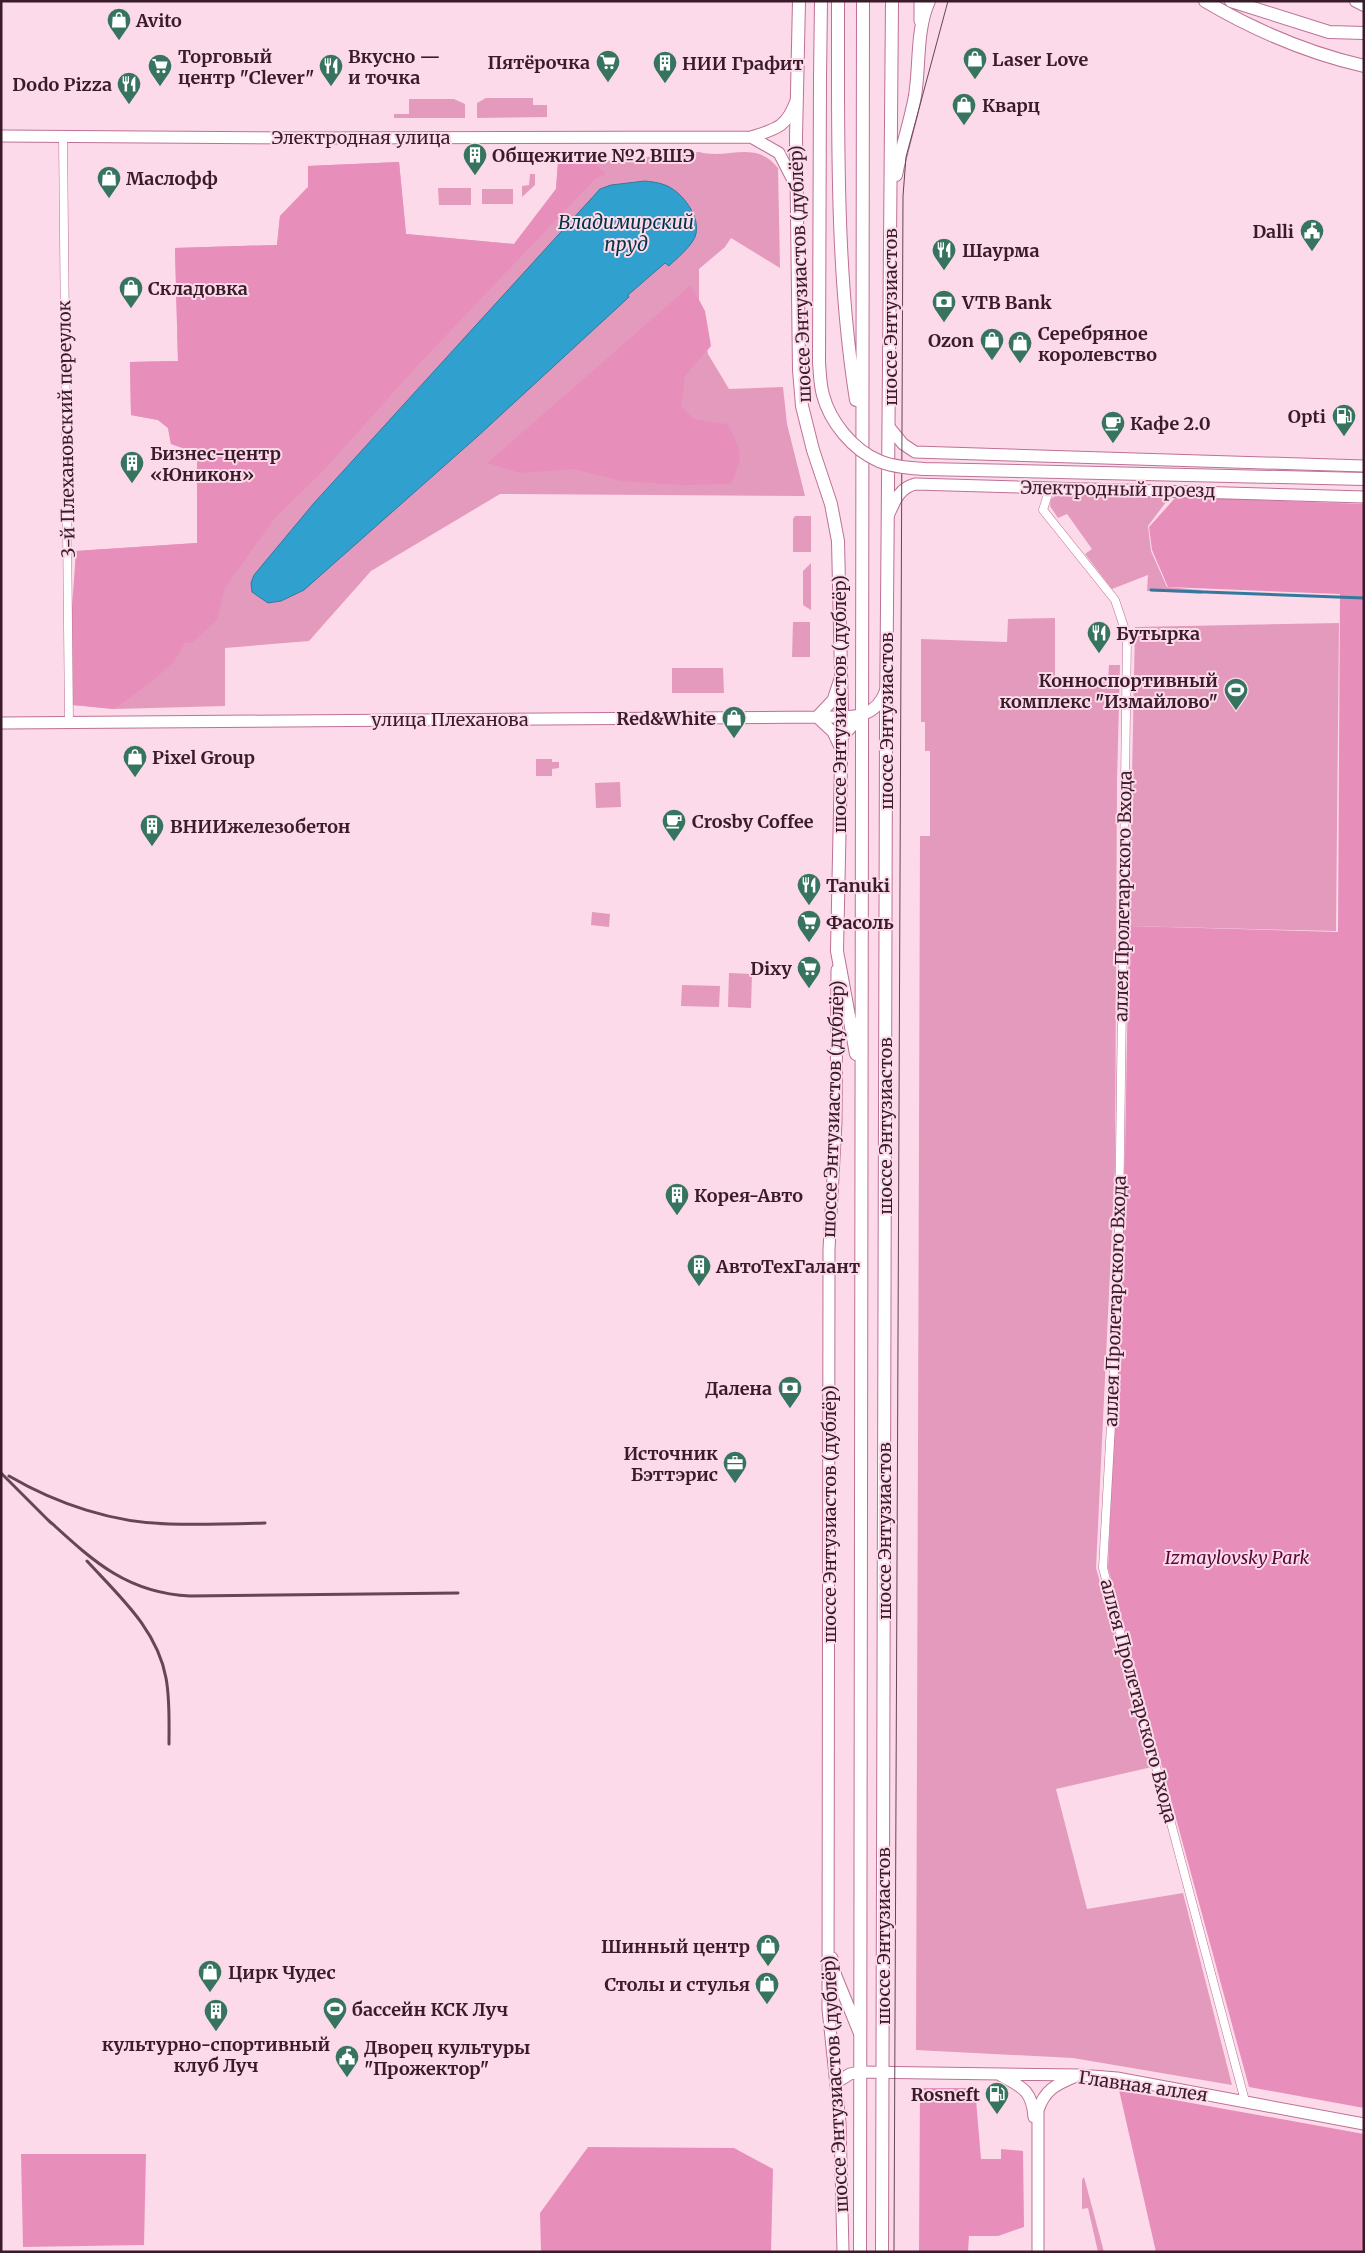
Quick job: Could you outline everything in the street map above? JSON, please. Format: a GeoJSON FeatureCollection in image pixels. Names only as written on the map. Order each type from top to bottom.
{"type":"FeatureCollection","features":[{"type":"Feature","properties":{"kind":"main road","name":"шоссе Энтузиастов (дублёр)"},"geometry":{"type":"LineString","coordinates":[[799,1],[797,98],[799,370],[802,406],[813,450],[831,504],[838,541],[842,716],[837,950],[836,1122],[829,1248],[828,2009],[840,2123],[843,2252]]}},
{"type":"Feature","properties":{"kind":"main road"},"geometry":{"type":"LineString","coordinates":[[821,1],[819,364],[822,394],[839,428],[851,442],[864,453],[879,461],[900,467],[925,469],[1364,479]]}},
{"type":"Feature","properties":{"kind":"main road"},"geometry":{"type":"LineString","coordinates":[[838,1],[838,186],[850,361],[863,441]]}},
{"type":"Feature","properties":{"kind":"main road","name":"шоссе Энтузиастов"},"geometry":{"type":"LineString","coordinates":[[860,2252],[862,1]]}},
{"type":"Feature","properties":{"kind":"main road","name":"шоссе Энтузиастов"},"geometry":{"type":"LineString","coordinates":[[882,2252],[886,690],[892,1]]}},
{"type":"Feature","properties":{"kind":"main road"},"geometry":{"type":"LineString","coordinates":[[920,1],[920,40]]}},
{"type":"Feature","properties":{"kind":"main road"},"geometry":{"type":"LineString","coordinates":[[890,204],[914,98],[920,40],[929,1]]}},
{"type":"Feature","properties":{"kind":"main road"},"geometry":{"type":"LineString","coordinates":[[1205,1],[1237,20],[1304,48],[1364,66]]}},
{"type":"Feature","properties":{"kind":"main road"},"geometry":{"type":"LineString","coordinates":[[1231,1],[1329,32],[1364,34]]}},
{"type":"Feature","properties":{"kind":"main road"},"geometry":{"type":"LineString","coordinates":[[1356,1],[1364,5]]}},
{"type":"Feature","properties":{"kind":"main road","name":"Электродная улица"},"geometry":{"type":"LineString","coordinates":[[1,136],[751,136],[784,124],[791,115],[797,98]]}},
{"type":"Feature","properties":{"kind":"main road"},"geometry":{"type":"LineString","coordinates":[[751,136],[779,153],[797,189]]}},
{"type":"Feature","properties":{"kind":"main road","name":"Электродный проезд"},"geometry":{"type":"LineString","coordinates":[[889,428],[903,444],[915,452],[1364,466]]}},
{"type":"Feature","properties":{"kind":"main road"},"geometry":{"type":"LineString","coordinates":[[1226,492],[1238,484],[1239,477],[1234,465],[1227,461]]}},
{"type":"Feature","properties":{"kind":"main road","name":"Электродный проезд"},"geometry":{"type":"LineString","coordinates":[[889,514],[902,490],[915,484],[1364,497]]}},
{"type":"Feature","properties":{"kind":"main road"},"geometry":{"type":"LineString","coordinates":[[841,677],[833,700],[817,717],[833,732],[841,744],[862,715],[872,712],[878,707],[886,690]]}},
{"type":"Feature","properties":{"kind":"main road","name":"улица Плеханова"},"geometry":{"type":"LineString","coordinates":[[1,722],[817,717],[862,715]]}},
{"type":"Feature","properties":{"kind":"main road"},"geometry":{"type":"LineString","coordinates":[[837,950],[861,1076]]}},
{"type":"Feature","properties":{"kind":"main road"},"geometry":{"type":"LineString","coordinates":[[828,1942],[836,1976],[859,2033]]}},
{"type":"Feature","properties":{"kind":"main road"},"geometry":{"type":"LineString","coordinates":[[837,2082],[850,2074],[860,2072]]}},
{"type":"Feature","properties":{"kind":"main road","name":"Главная аллея"},"geometry":{"type":"LineString","coordinates":[[860,2072],[1080,2075],[1117,2078],[1364,2124]]}},
{"type":"Feature","properties":{"kind":"main road"},"geometry":{"type":"LineString","coordinates":[[999,2074],[1027,2091],[1033,2107],[1037,2143]]}},
{"type":"Feature","properties":{"kind":"main road"},"geometry":{"type":"LineString","coordinates":[[1038,2252],[1038,2110],[1042,2099],[1052,2088],[1080,2075]]}},
{"type":"Feature","properties":{"kind":"street","name":"3-й Плехановский переулок"},"geometry":{"type":"LineString","coordinates":[[63,137],[69,722]]}},
{"type":"Feature","properties":{"kind":"street","name":"аллея Пролетарского Входа"},"geometry":{"type":"LineString","coordinates":[[1059,487],[1048,494],[1043,510],[1115,600],[1126,636],[1118,1299],[1103,1568],[1245,2102]]}},
{"type":"Feature","properties":{"kind":"shaded area"},"geometry":{"type":"Polygon","coordinates":[[[486,98],[533,98],[533,105],[547,105],[547,117],[477,118],[477,103],[486,98]]]}},
{"type":"Feature","properties":{"kind":"shaded area"},"geometry":{"type":"Polygon","coordinates":[[[409,99],[454,99],[465,104],[465,118],[394,118],[394,114],[409,114],[409,99]]]}},
{"type":"Feature","properties":{"kind":"shaded area"},"geometry":{"type":"Polygon","coordinates":[[[699,152],[720,154],[751,152],[769,159],[778,168],[780,268],[731,238],[725,247],[699,269],[699,301],[708,354],[729,389],[783,387],[787,424],[805,496],[500,494],[371,571],[309,641],[225,648],[225,706],[114,709],[73,705],[76,551],[197,543],[197,453],[171,444],[168,428],[158,420],[131,415],[130,362],[178,361],[175,248],[277,245],[280,216],[308,187],[308,166],[399,162],[406,234],[514,244],[556,189],[558,162],[594,162],[699,152]]]}},
{"type":"Feature","properties":{"kind":"shaded area"},"geometry":{"type":"Polygon","coordinates":[[[530,174],[535,174],[535,185],[522,197],[522,186],[529,185],[530,174]]]}},
{"type":"Feature","properties":{"kind":"shaded area"},"geometry":{"type":"Polygon","coordinates":[[[438,188],[471,188],[471,205],[439,205],[438,188]]]}},
{"type":"Feature","properties":{"kind":"shaded area"},"geometry":{"type":"Polygon","coordinates":[[[482,189],[513,189],[513,204],[482,204],[482,189]]]}},
{"type":"Feature","properties":{"kind":"shaded area"},"geometry":{"type":"Polygon","coordinates":[[[1058,494],[1172,494],[1148,526],[1151,551],[1167,587],[1201,590],[1202,594],[1147,591],[1148,575],[1112,589],[1085,554],[1092,549],[1067,514],[1058,518],[1050,506],[1051,499],[1058,494]]]}},
{"type":"Feature","properties":{"kind":"shaded area"},"geometry":{"type":"Polygon","coordinates":[[[795,516],[811,516],[811,552],[793,552],[793,519],[795,516]]]}},
{"type":"Feature","properties":{"kind":"shaded area"},"geometry":{"type":"Polygon","coordinates":[[[811,563],[811,610],[803,605],[803,571],[811,563]]]}},
{"type":"Feature","properties":{"kind":"shaded area"},"geometry":{"type":"Polygon","coordinates":[[[1055,618],[1055,680],[1108,681],[1109,665],[1120,665],[1117,781],[1115,1167],[1096,1568],[1152,1767],[1056,1789],[1087,1909],[1183,1893],[1232,2085],[1073,2058],[916,2050],[920,836],[930,836],[930,751],[925,751],[925,722],[921,722],[921,639],[1007,642],[1008,619],[1055,618]]]}},
{"type":"Feature","properties":{"kind":"shaded area"},"geometry":{"type":"Polygon","coordinates":[[[793,622],[810,622],[810,657],[792,657],[793,622]]]}},
{"type":"Feature","properties":{"kind":"shaded area","name":"Конноспортивный комплекс \"Измайлово\""},"geometry":{"type":"Polygon","coordinates":[[[1339,623],[1336,931],[1129,926],[1135,627],[1339,623]]]}},
{"type":"Feature","properties":{"kind":"shaded area"},"geometry":{"type":"Polygon","coordinates":[[[672,668],[723,668],[724,693],[672,693],[672,668]]]}},
{"type":"Feature","properties":{"kind":"shaded area"},"geometry":{"type":"Polygon","coordinates":[[[536,759],[552,759],[552,762],[559,762],[559,768],[552,769],[552,776],[536,776],[536,759]]]}},
{"type":"Feature","properties":{"kind":"shaded area"},"geometry":{"type":"Polygon","coordinates":[[[620,782],[621,807],[596,808],[595,783],[620,782]]]}},
{"type":"Feature","properties":{"kind":"shaded area"},"geometry":{"type":"Polygon","coordinates":[[[592,912],[610,914],[609,927],[591,925],[592,912]]]}},
{"type":"Feature","properties":{"kind":"shaded area"},"geometry":{"type":"Polygon","coordinates":[[[729,973],[752,974],[751,1008],[728,1007],[729,973]]]}},
{"type":"Feature","properties":{"kind":"shaded area"},"geometry":{"type":"Polygon","coordinates":[[[682,985],[720,986],[719,1007],[681,1006],[682,985]]]}},
{"type":"Feature","properties":{"kind":"shaded area"},"geometry":{"type":"Polygon","coordinates":[[[1084,2177],[1104,2252],[1098,2252],[1088,2208],[1082,2209],[1082,2180],[1084,2177]]]}},
{"type":"Feature","properties":{"kind":"green space"},"geometry":{"type":"Polygon","coordinates":[[[399,162],[406,234],[514,244],[556,189],[558,162],[594,162],[606,174],[595,179],[417,366],[324,470],[274,519],[225,588],[217,620],[192,643],[185,643],[174,662],[149,684],[114,709],[73,705],[71,622],[76,551],[197,543],[197,453],[171,444],[168,428],[158,420],[131,415],[130,362],[178,361],[175,248],[277,245],[280,216],[308,187],[308,166],[399,162]]]}},
{"type":"Feature","properties":{"kind":"green space"},"geometry":{"type":"Polygon","coordinates":[[[691,285],[705,311],[711,346],[685,376],[681,406],[694,419],[727,424],[740,453],[738,466],[731,484],[681,485],[621,481],[574,469],[520,473],[487,463],[691,285]]]}},
{"type":"Feature","properties":{"kind":"green space","name":"Izmaylovsky Park"},"geometry":{"type":"Polygon","coordinates":[[[1176,497],[1364,504],[1364,2108],[1249,2087],[1108,1568],[1125,1152],[1129,926],[1338,932],[1340,594],[1168,587],[1152,550],[1149,527],[1176,497]]]}},
{"type":"Feature","properties":{"kind":"green space"},"geometry":{"type":"Polygon","coordinates":[[[920,2088],[975,2088],[981,2159],[1001,2159],[1001,2149],[1023,2151],[1024,2227],[998,2236],[969,2236],[968,2252],[919,2252],[920,2088]]]}},
{"type":"Feature","properties":{"kind":"green space"},"geometry":{"type":"Polygon","coordinates":[[[1119,2090],[1364,2134],[1364,2252],[1156,2252],[1119,2090]]]}},
{"type":"Feature","properties":{"kind":"green space"},"geometry":{"type":"Polygon","coordinates":[[[588,2147],[734,2148],[773,2169],[771,2252],[541,2252],[540,2213],[588,2147]]]}},
{"type":"Feature","properties":{"kind":"green space"},"geometry":{"type":"Polygon","coordinates":[[[21,2154],[146,2154],[144,2245],[23,2247],[21,2154]]]}},
{"type":"Feature","properties":{"kind":"water","name":"Владимирский пруд"},"geometry":{"type":"Polygon","coordinates":[[[645,181],[655,182],[671,188],[682,197],[691,209],[697,230],[693,241],[683,253],[669,266],[665,263],[628,295],[629,297],[478,436],[304,590],[281,601],[268,603],[252,592],[251,583],[254,575],[314,503],[600,189],[611,185],[645,181]]]}},
{"type":"Feature","properties":{"kind":"waterway"},"geometry":{"type":"LineString","coordinates":[[1151,590],[1364,598]]}},
{"type":"Feature","properties":{"kind":"tram line"},"geometry":{"type":"LineString","coordinates":[[894,2252],[903,196],[906,157],[948,1]]}},
{"type":"Feature","properties":{"kind":"railway"},"geometry":{"type":"LineString","coordinates":[[1,1473],[51,1523]]}},
{"type":"Feature","properties":{"kind":"railway"},"geometry":{"type":"LineString","coordinates":[[9,1476],[66,1503],[107,1516],[128,1520],[181,1524],[265,1523]]}},
{"type":"Feature","properties":{"kind":"railway"},"geometry":{"type":"LineString","coordinates":[[46,1518],[78,1547],[110,1571],[146,1588],[167,1593],[190,1596],[458,1593]]}},
{"type":"Feature","properties":{"kind":"railway"},"geometry":{"type":"LineString","coordinates":[[87,1561],[124,1600],[154,1644],[166,1678],[169,1744]]}},
{"type":"Feature","properties":{"kind":"place","name":"Avito"},"geometry":{"type":"Point","coordinates":[119,41]}},
{"type":"Feature","properties":{"kind":"place","name":"Laser Love"},"geometry":{"type":"Point","coordinates":[975,80]}},
{"type":"Feature","properties":{"kind":"place","name":"Пятёрочка"},"geometry":{"type":"Point","coordinates":[608,83]}},
{"type":"Feature","properties":{"kind":"place","name":"НИИ Графит"},"geometry":{"type":"Point","coordinates":[665,84]}},
{"type":"Feature","properties":{"kind":"place","name":"Торговый центр \"Clever\""},"geometry":{"type":"Point","coordinates":[160,87]}},
{"type":"Feature","properties":{"kind":"place","name":"Вкусно — и точка"},"geometry":{"type":"Point","coordinates":[331,87]}},
{"type":"Feature","properties":{"kind":"place","name":"Dodo Pizza"},"geometry":{"type":"Point","coordinates":[129,105]}},
{"type":"Feature","properties":{"kind":"place","name":"Кварц"},"geometry":{"type":"Point","coordinates":[964,126]}},
{"type":"Feature","properties":{"kind":"place","name":"Общежитие №2 ВШЭ"},"geometry":{"type":"Point","coordinates":[475,176]}},
{"type":"Feature","properties":{"kind":"place","name":"Маслофф"},"geometry":{"type":"Point","coordinates":[109,199]}},
{"type":"Feature","properties":{"kind":"place","name":"Dalli"},"geometry":{"type":"Point","coordinates":[1312,252]}},
{"type":"Feature","properties":{"kind":"place","name":"Шаурма"},"geometry":{"type":"Point","coordinates":[944,271]}},
{"type":"Feature","properties":{"kind":"place","name":"Складовка"},"geometry":{"type":"Point","coordinates":[131,309]}},
{"type":"Feature","properties":{"kind":"place","name":"VTB Bank"},"geometry":{"type":"Point","coordinates":[944,323]}},
{"type":"Feature","properties":{"kind":"place","name":"Ozon"},"geometry":{"type":"Point","coordinates":[992,361]}},
{"type":"Feature","properties":{"kind":"place","name":"Серебряное королевство"},"geometry":{"type":"Point","coordinates":[1020,364]}},
{"type":"Feature","properties":{"kind":"place","name":"Opti"},"geometry":{"type":"Point","coordinates":[1344,437]}},
{"type":"Feature","properties":{"kind":"place","name":"Кафе 2.0"},"geometry":{"type":"Point","coordinates":[1113,444]}},
{"type":"Feature","properties":{"kind":"place","name":"Бизнес-центр «Юникон»"},"geometry":{"type":"Point","coordinates":[132,484]}},
{"type":"Feature","properties":{"kind":"place","name":"Бутырка"},"geometry":{"type":"Point","coordinates":[1099,654]}},
{"type":"Feature","properties":{"kind":"place","name":"Конноспортивный комплекс \"Измайлово\""},"geometry":{"type":"Point","coordinates":[1236,711]}},
{"type":"Feature","properties":{"kind":"place","name":"Red&White"},"geometry":{"type":"Point","coordinates":[734,739]}},
{"type":"Feature","properties":{"kind":"place","name":"Pixel Group"},"geometry":{"type":"Point","coordinates":[135,778]}},
{"type":"Feature","properties":{"kind":"place","name":"Crosby Coffee"},"geometry":{"type":"Point","coordinates":[674,842]}},
{"type":"Feature","properties":{"kind":"place","name":"ВНИИжелезобетон"},"geometry":{"type":"Point","coordinates":[152,847]}},
{"type":"Feature","properties":{"kind":"place","name":"Tanuki"},"geometry":{"type":"Point","coordinates":[809,906]}},
{"type":"Feature","properties":{"kind":"place","name":"Фасоль"},"geometry":{"type":"Point","coordinates":[809,943]}},
{"type":"Feature","properties":{"kind":"place","name":"Dixy"},"geometry":{"type":"Point","coordinates":[809,989]}},
{"type":"Feature","properties":{"kind":"place","name":"Корея-Авто"},"geometry":{"type":"Point","coordinates":[677,1216]}},
{"type":"Feature","properties":{"kind":"place","name":"АвтоТехГалант"},"geometry":{"type":"Point","coordinates":[699,1287]}},
{"type":"Feature","properties":{"kind":"place","name":"Далена"},"geometry":{"type":"Point","coordinates":[790,1409]}},
{"type":"Feature","properties":{"kind":"place","name":"Источник Бэттэрис"},"geometry":{"type":"Point","coordinates":[735,1484]}},
{"type":"Feature","properties":{"kind":"place","name":"Шинный центр"},"geometry":{"type":"Point","coordinates":[768,1967]}},
{"type":"Feature","properties":{"kind":"place","name":"Цирк Чудес"},"geometry":{"type":"Point","coordinates":[210,1993]}},
{"type":"Feature","properties":{"kind":"place","name":"Столы и стулья"},"geometry":{"type":"Point","coordinates":[767,2005]}},
{"type":"Feature","properties":{"kind":"place","name":"бассейн КСК Луч"},"geometry":{"type":"Point","coordinates":[335,2030]}},
{"type":"Feature","properties":{"kind":"place","name":"культурно-спортивный клуб Луч"},"geometry":{"type":"Point","coordinates":[216,2032]}},
{"type":"Feature","properties":{"kind":"place","name":"Дворец культуры \"Прожектор\""},"geometry":{"type":"Point","coordinates":[347,2078]}},
{"type":"Feature","properties":{"kind":"place","name":"Rosneft"},"geometry":{"type":"Point","coordinates":[997,2115]}}]}
